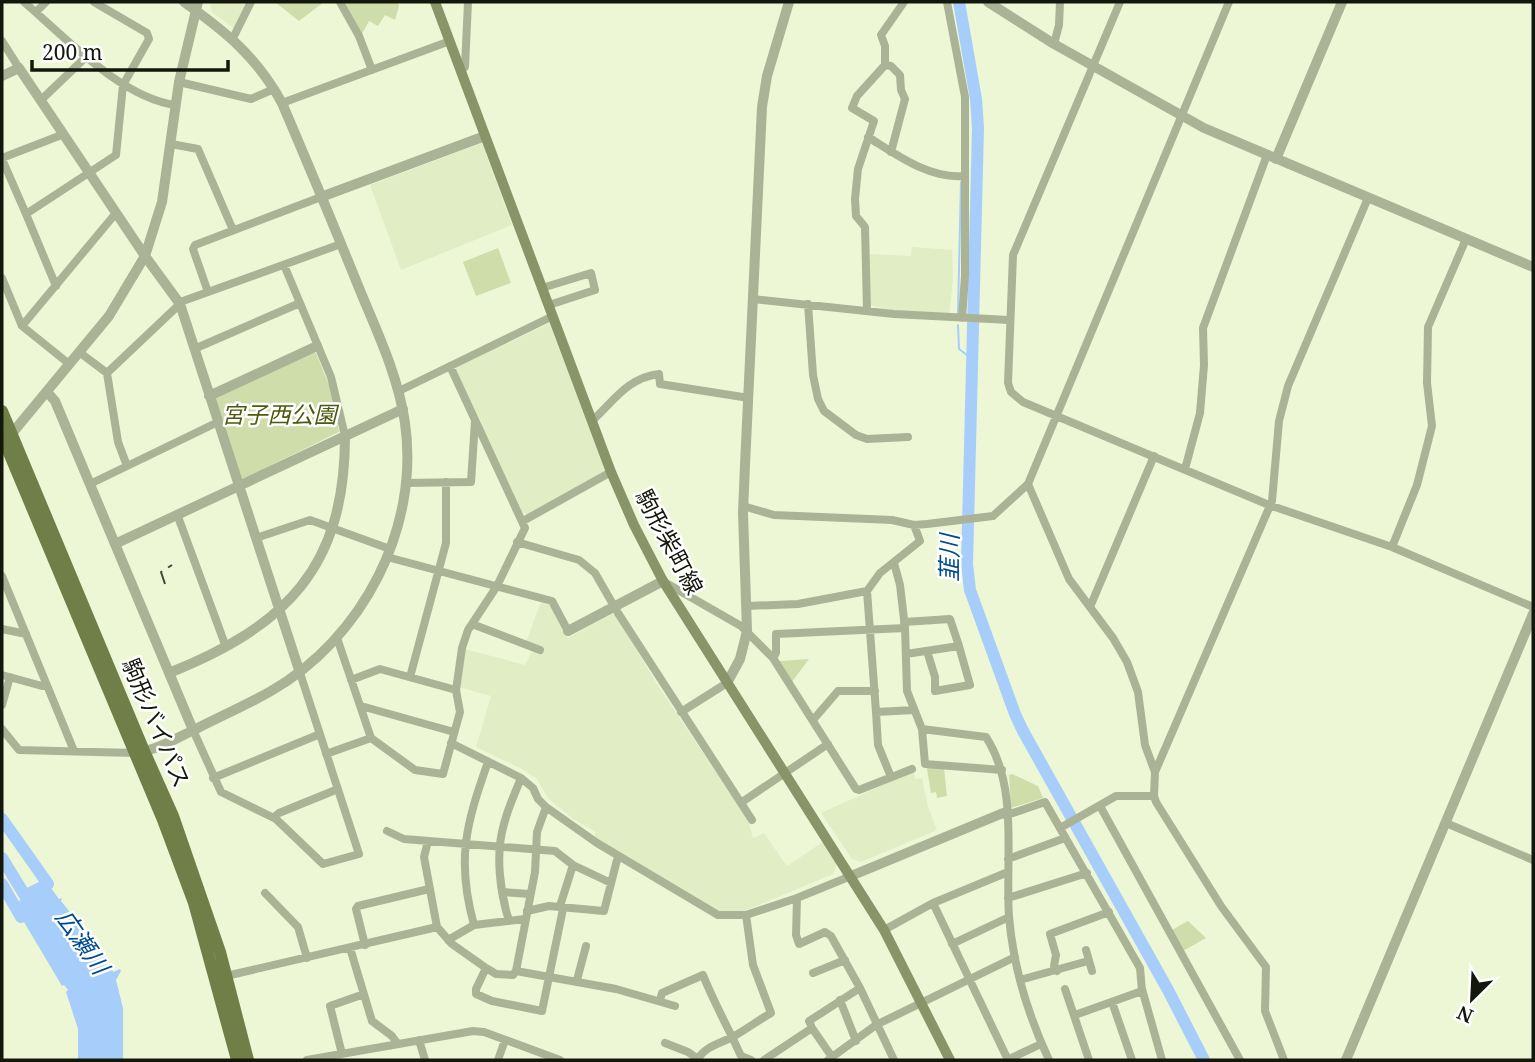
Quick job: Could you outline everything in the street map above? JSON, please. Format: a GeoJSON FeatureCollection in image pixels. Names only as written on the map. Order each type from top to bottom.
{"type":"FeatureCollection","features":[{"type":"Feature","properties":{"kind":"main road","name":"駒形柴町線"},"geometry":{"type":"LineString","coordinates":[[435,2],[611,472],[634,526],[663,581],[884,930],[950,1060]]}},
{"type":"Feature","properties":{"kind":"main road","name":"駒形バイパス"},"geometry":{"type":"LineString","coordinates":[[2,411],[5,439],[139,752],[194,903],[237,1060]]}},
{"type":"Feature","properties":{"kind":"main road","name":"駒形バイパス"},"geometry":{"type":"LineString","coordinates":[[139,752],[173,816],[203,898],[247,1060]]}},
{"type":"Feature","properties":{"kind":"street"},"geometry":{"type":"LineString","coordinates":[[24,2],[123,85],[176,105]]}},
{"type":"Feature","properties":{"kind":"street"},"geometry":{"type":"LineString","coordinates":[[36,12],[46,2]]}},
{"type":"Feature","properties":{"kind":"street"},"geometry":{"type":"LineString","coordinates":[[26,214],[116,155],[123,85],[149,39],[147,33],[94,2]]}},
{"type":"Feature","properties":{"kind":"street"},"geometry":{"type":"LineString","coordinates":[[2,729],[19,750],[139,752],[157,748],[257,700],[300,673],[337,638],[366,598],[388,553],[402,504],[406,442],[399,391],[282,103],[257,64],[233,38],[197,6],[184,2]]}},
{"type":"Feature","properties":{"kind":"street"},"geometry":{"type":"LineString","coordinates":[[233,38],[251,2]]}},
{"type":"Feature","properties":{"kind":"street"},"geometry":{"type":"LineString","coordinates":[[340,2],[359,36],[372,70]]}},
{"type":"Feature","properties":{"kind":"street"},"geometry":{"type":"LineString","coordinates":[[461,71],[465,67],[467,52],[468,2]]}},
{"type":"Feature","properties":{"kind":"street"},"geometry":{"type":"LineString","coordinates":[[681,712],[727,683],[736,670],[747,631],[743,506],[762,107],[767,76],[789,2]]}},
{"type":"Feature","properties":{"kind":"street"},"geometry":{"type":"LineString","coordinates":[[866,311],[865,227],[856,216],[855,208],[858,169],[874,121],[852,108],[857,96],[885,65],[885,46],[881,35],[904,2]]}},
{"type":"Feature","properties":{"kind":"street"},"geometry":{"type":"LineString","coordinates":[[947,2],[965,97],[964,318]]}},
{"type":"Feature","properties":{"kind":"street"},"geometry":{"type":"LineString","coordinates":[[988,2],[1054,44],[1180,116],[1223,137],[1533,267]]}},
{"type":"Feature","properties":{"kind":"street"},"geometry":{"type":"LineString","coordinates":[[1054,44],[1059,25],[1060,2]]}},
{"type":"Feature","properties":{"kind":"street"},"geometry":{"type":"LineString","coordinates":[[1120,2],[1015,249],[1011,266],[1009,320],[1011,392],[1023,401],[1057,416],[1269,505],[1392,547],[1533,607]]}},
{"type":"Feature","properties":{"kind":"street"},"geometry":{"type":"LineString","coordinates":[[743,506],[774,515],[892,520],[914,525],[993,516],[1028,484],[1229,2]]}},
{"type":"Feature","properties":{"kind":"street"},"geometry":{"type":"LineString","coordinates":[[1185,469],[1200,412],[1204,365],[1203,328],[1271,157],[1342,2]]}},
{"type":"Feature","properties":{"kind":"street"},"geometry":{"type":"LineString","coordinates":[[5,439],[121,298],[145,256],[162,202],[179,82],[197,6]]}},
{"type":"Feature","properties":{"kind":"street"},"geometry":{"type":"LineString","coordinates":[[2,41],[180,304],[359,854],[323,864],[274,817],[221,792],[55,401],[47,391]]}},
{"type":"Feature","properties":{"kind":"street"},"geometry":{"type":"LineString","coordinates":[[282,103],[450,41]]}},
{"type":"Feature","properties":{"kind":"street"},"geometry":{"type":"LineString","coordinates":[[41,100],[87,56]]}},
{"type":"Feature","properties":{"kind":"street"},"geometry":{"type":"LineString","coordinates":[[885,65],[891,66],[900,75],[905,99],[891,152]]}},
{"type":"Feature","properties":{"kind":"street"},"geometry":{"type":"LineString","coordinates":[[2,76],[19,68]]}},
{"type":"Feature","properties":{"kind":"street"},"geometry":{"type":"LineString","coordinates":[[179,82],[251,99],[274,89]]}},
{"type":"Feature","properties":{"kind":"street"},"geometry":{"type":"LineString","coordinates":[[56,286],[2,159],[64,134]]}},
{"type":"Feature","properties":{"kind":"street"},"geometry":{"type":"LineString","coordinates":[[208,292],[193,247],[485,136]]}},
{"type":"Feature","properties":{"kind":"street"},"geometry":{"type":"LineString","coordinates":[[868,138],[920,169],[954,177],[964,176]]}},
{"type":"Feature","properties":{"kind":"street"},"geometry":{"type":"LineString","coordinates":[[170,144],[198,149],[233,230]]}},
{"type":"Feature","properties":{"kind":"street"},"geometry":{"type":"LineString","coordinates":[[1284,1060],[1265,1011],[1266,967],[1221,906],[1154,796],[1155,772],[1273,497],[1279,421],[1288,386],[1368,198]]}},
{"type":"Feature","properties":{"kind":"street"},"geometry":{"type":"LineString","coordinates":[[22,326],[116,213]]}},
{"type":"Feature","properties":{"kind":"street"},"geometry":{"type":"LineString","coordinates":[[1392,547],[1417,485],[1432,426],[1427,383],[1428,327],[1466,239]]}},
{"type":"Feature","properties":{"kind":"street"},"geometry":{"type":"LineString","coordinates":[[107,373],[180,304],[341,244]]}},
{"type":"Feature","properties":{"kind":"street"},"geometry":{"type":"LineString","coordinates":[[169,673],[226,647],[257,628],[279,610],[305,581],[333,528],[345,473],[345,436],[335,391],[284,265]]}},
{"type":"Feature","properties":{"kind":"street"},"geometry":{"type":"LineString","coordinates":[[399,391],[595,290],[591,273],[542,288]]}},
{"type":"Feature","properties":{"kind":"street"},"geometry":{"type":"LineString","coordinates":[[2,278],[22,326],[68,363]]}},
{"type":"Feature","properties":{"kind":"street"},"geometry":{"type":"LineString","coordinates":[[753,299],[866,311],[1009,320]]}},
{"type":"Feature","properties":{"kind":"street"},"geometry":{"type":"LineString","coordinates":[[194,349],[300,303]]}},
{"type":"Feature","properties":{"kind":"street"},"geometry":{"type":"LineString","coordinates":[[808,304],[813,375],[818,400],[824,411],[856,435],[867,439],[908,437]]}},
{"type":"Feature","properties":{"kind":"street"},"geometry":{"type":"LineString","coordinates":[[209,396],[317,346]]}},
{"type":"Feature","properties":{"kind":"street"},"geometry":{"type":"LineString","coordinates":[[79,352],[107,373],[118,442],[127,466]]}},
{"type":"Feature","properties":{"kind":"street"},"geometry":{"type":"LineString","coordinates":[[337,638],[371,738],[415,769],[443,774],[460,712],[456,690],[462,648],[472,624],[497,586],[525,528],[450,366]]}},
{"type":"Feature","properties":{"kind":"street"},"geometry":{"type":"LineString","coordinates":[[592,421],[636,379],[659,374],[660,384],[748,398]]}},
{"type":"Feature","properties":{"kind":"street"},"geometry":{"type":"LineString","coordinates":[[115,544],[402,409]]}},
{"type":"Feature","properties":{"kind":"street"},"geometry":{"type":"LineString","coordinates":[[405,483],[471,482],[475,419]]}},
{"type":"Feature","properties":{"kind":"street"},"geometry":{"type":"LineString","coordinates":[[90,484],[218,422]]}},
{"type":"Feature","properties":{"kind":"street"},"geometry":{"type":"LineString","coordinates":[[1090,607],[1154,456]]}},
{"type":"Feature","properties":{"kind":"street"},"geometry":{"type":"LineString","coordinates":[[523,521],[611,472]]}},
{"type":"Feature","properties":{"kind":"street"},"geometry":{"type":"LineString","coordinates":[[410,677],[446,543],[446,482]]}},
{"type":"Feature","properties":{"kind":"street"},"geometry":{"type":"LineString","coordinates":[[1028,484],[1069,579],[1113,638],[1127,662],[1138,692],[1145,745],[1155,772]]}},
{"type":"Feature","properties":{"kind":"street"},"geometry":{"type":"LineString","coordinates":[[177,514],[226,647]]}},
{"type":"Feature","properties":{"kind":"street"},"geometry":{"type":"LineString","coordinates":[[256,538],[310,520],[439,572],[552,601],[568,631],[663,581],[747,631],[773,658],[856,789],[912,769]]}},
{"type":"Feature","properties":{"kind":"street"},"geometry":{"type":"LineString","coordinates":[[891,777],[878,745],[867,591],[880,573],[919,541],[914,525]]}},
{"type":"Feature","properties":{"kind":"street"},"geometry":{"type":"LineString","coordinates":[[517,542],[584,562],[595,573],[752,820]]}},
{"type":"Feature","properties":{"kind":"street"},"geometry":{"type":"LineString","coordinates":[[894,563],[900,585],[907,691],[922,729],[925,764],[1002,770]]}},
{"type":"Feature","properties":{"kind":"street"},"geometry":{"type":"LineString","coordinates":[[2,576],[74,751]]}},
{"type":"Feature","properties":{"kind":"street"},"geometry":{"type":"LineString","coordinates":[[747,606],[798,604],[867,591]]}},
{"type":"Feature","properties":{"kind":"street"},"geometry":{"type":"LineString","coordinates":[[1346,1060],[1533,614]]}},
{"type":"Feature","properties":{"kind":"street"},"geometry":{"type":"LineString","coordinates":[[773,658],[776,653],[776,634],[871,629],[950,619],[970,685],[935,691],[935,677],[927,651]]}},
{"type":"Feature","properties":{"kind":"street"},"geometry":{"type":"LineString","coordinates":[[472,624],[540,650]]}},
{"type":"Feature","properties":{"kind":"street"},"geometry":{"type":"LineString","coordinates":[[2,629],[26,634]]}},
{"type":"Feature","properties":{"kind":"street"},"geometry":{"type":"LineString","coordinates":[[906,654],[959,646]]}},
{"type":"Feature","properties":{"kind":"street"},"geometry":{"type":"LineString","coordinates":[[351,680],[380,669],[456,690]]}},
{"type":"Feature","properties":{"kind":"street"},"geometry":{"type":"LineString","coordinates":[[2,705],[6,676],[47,686]]}},
{"type":"Feature","properties":{"kind":"street"},"geometry":{"type":"LineString","coordinates":[[813,720],[838,691],[875,691]]}},
{"type":"Feature","properties":{"kind":"street"},"geometry":{"type":"LineString","coordinates":[[361,705],[454,732]]}},
{"type":"Feature","properties":{"kind":"street"},"geometry":{"type":"LineString","coordinates":[[876,712],[914,710]]}},
{"type":"Feature","properties":{"kind":"street"},"geometry":{"type":"LineString","coordinates":[[922,729],[986,737],[1002,770],[1007,815],[1009,917],[1015,957],[1041,1044],[1049,1060]]}},
{"type":"Feature","properties":{"kind":"street"},"geometry":{"type":"LineString","coordinates":[[213,778],[320,734]]}},
{"type":"Feature","properties":{"kind":"street"},"geometry":{"type":"LineString","coordinates":[[326,754],[371,738]]}},
{"type":"Feature","properties":{"kind":"street"},"geometry":{"type":"LineString","coordinates":[[450,743],[521,778],[533,788],[546,807],[618,856],[711,912],[729,916],[746,915],[797,898],[991,817],[1003,813],[1007,815],[1045,802],[1064,827],[1065,838],[1140,968],[1142,989],[1162,1060]]}},
{"type":"Feature","properties":{"kind":"street"},"geometry":{"type":"LineString","coordinates":[[742,802],[828,744]]}},
{"type":"Feature","properties":{"kind":"street"},"geometry":{"type":"LineString","coordinates":[[474,925],[467,886],[464,845],[471,809],[488,762]]}},
{"type":"Feature","properties":{"kind":"street"},"geometry":{"type":"LineString","coordinates":[[509,921],[502,892],[500,845],[503,826],[521,778]]}},
{"type":"Feature","properties":{"kind":"street"},"geometry":{"type":"LineString","coordinates":[[274,817],[338,789]]}},
{"type":"Feature","properties":{"kind":"street"},"geometry":{"type":"LineString","coordinates":[[1064,827],[1116,796],[1154,796]]}},
{"type":"Feature","properties":{"kind":"street"},"geometry":{"type":"LineString","coordinates":[[1100,806],[1240,1060]]}},
{"type":"Feature","properties":{"kind":"street"},"geometry":{"type":"LineString","coordinates":[[428,841],[424,857],[437,927],[448,940],[486,968],[499,974],[513,975],[535,872],[537,832],[546,807]]}},
{"type":"Feature","properties":{"kind":"street"},"geometry":{"type":"LineString","coordinates":[[1446,823],[1533,860]]}},
{"type":"Feature","properties":{"kind":"street"},"geometry":{"type":"LineString","coordinates":[[387,831],[404,839],[555,851],[572,865],[611,883]]}},
{"type":"Feature","properties":{"kind":"street"},"geometry":{"type":"LineString","coordinates":[[1008,859],[1065,838]]}},
{"type":"Feature","properties":{"kind":"street"},"geometry":{"type":"LineString","coordinates":[[448,940],[474,925],[503,923],[549,906],[604,911],[618,856]]}},
{"type":"Feature","properties":{"kind":"street"},"geometry":{"type":"LineString","coordinates":[[486,968],[475,989],[476,994],[492,1001],[539,1011],[544,1008],[561,908],[572,865]]}},
{"type":"Feature","properties":{"kind":"street"},"geometry":{"type":"LineString","coordinates":[[884,930],[933,903],[1008,872]]}},
{"type":"Feature","properties":{"kind":"street"},"geometry":{"type":"LineString","coordinates":[[1008,898],[1087,873]]}},
{"type":"Feature","properties":{"kind":"street"},"geometry":{"type":"LineString","coordinates":[[365,944],[356,909],[358,906],[429,889]]}},
{"type":"Feature","properties":{"kind":"street"},"geometry":{"type":"LineString","coordinates":[[502,892],[530,894]]}},
{"type":"Feature","properties":{"kind":"street"},"geometry":{"type":"LineString","coordinates":[[265,893],[298,928],[307,958]]}},
{"type":"Feature","properties":{"kind":"street"},"geometry":{"type":"LineString","coordinates":[[797,898],[796,935],[799,944],[825,932],[831,936],[860,988],[891,1059]]}},
{"type":"Feature","properties":{"kind":"street"},"geometry":{"type":"LineString","coordinates":[[933,903],[1008,1060],[1041,1044]]}},
{"type":"Feature","properties":{"kind":"street"},"geometry":{"type":"LineString","coordinates":[[1057,971],[1050,934],[1109,912]]}},
{"type":"Feature","properties":{"kind":"street"},"geometry":{"type":"LineString","coordinates":[[664,1043],[688,1052],[697,1060],[708,1047],[733,1037],[771,1013],[754,965],[746,915]]}},
{"type":"Feature","properties":{"kind":"street"},"geometry":{"type":"LineString","coordinates":[[952,944],[1009,917]]}},
{"type":"Feature","properties":{"kind":"street"},"geometry":{"type":"LineString","coordinates":[[226,976],[437,927]]}},
{"type":"Feature","properties":{"kind":"street"},"geometry":{"type":"LineString","coordinates":[[578,980],[586,946]]}},
{"type":"Feature","properties":{"kind":"street"},"geometry":{"type":"LineString","coordinates":[[350,948],[372,1021],[397,1043]]}},
{"type":"Feature","properties":{"kind":"street"},"geometry":{"type":"LineString","coordinates":[[1086,950],[1092,971]]}},
{"type":"Feature","properties":{"kind":"street"},"geometry":{"type":"LineString","coordinates":[[860,988],[809,1021],[830,1059],[876,1025],[1015,957]]}},
{"type":"Feature","properties":{"kind":"street"},"geometry":{"type":"LineString","coordinates":[[813,973],[845,960]]}},
{"type":"Feature","properties":{"kind":"street"},"geometry":{"type":"LineString","coordinates":[[1020,980],[1088,961]]}},
{"type":"Feature","properties":{"kind":"street"},"geometry":{"type":"LineString","coordinates":[[516,971],[578,980],[675,1006]]}},
{"type":"Feature","properties":{"kind":"street"},"geometry":{"type":"LineString","coordinates":[[660,1000],[662,993],[703,975],[717,1010],[741,1056],[751,1060]]}},
{"type":"Feature","properties":{"kind":"street"},"geometry":{"type":"LineString","coordinates":[[1065,989],[1089,1060]]}},
{"type":"Feature","properties":{"kind":"street"},"geometry":{"type":"LineString","coordinates":[[1075,1015],[1142,989]]}},
{"type":"Feature","properties":{"kind":"street"},"geometry":{"type":"LineString","coordinates":[[342,1054],[330,1006],[364,994]]}},
{"type":"Feature","properties":{"kind":"street"},"geometry":{"type":"LineString","coordinates":[[840,1000],[856,1041]]}},
{"type":"Feature","properties":{"kind":"street"},"geometry":{"type":"LineString","coordinates":[[1112,1002],[1132,1060]]}},
{"type":"Feature","properties":{"kind":"street"},"geometry":{"type":"LineString","coordinates":[[766,1060],[812,1028]]}},
{"type":"Feature","properties":{"kind":"street"},"geometry":{"type":"LineString","coordinates":[[307,1060],[466,1031],[485,1032],[544,1058],[560,1060]]}},
{"type":"Feature","properties":{"kind":"street"},"geometry":{"type":"LineString","coordinates":[[419,1040],[425,1060]]}},
{"type":"Feature","properties":{"kind":"street"},"geometry":{"type":"LineString","coordinates":[[498,1060],[505,1040]]}},
{"type":"Feature","properties":{"kind":"shaded area"},"geometry":{"type":"Polygon","coordinates":[[[210,2],[248,2],[236,30],[212,12],[210,2]]]}},
{"type":"Feature","properties":{"kind":"shaded area"},"geometry":{"type":"Polygon","coordinates":[[[482,143],[512,225],[401,270],[370,185],[482,143]]]}},
{"type":"Feature","properties":{"kind":"shaded area"},"geometry":{"type":"Polygon","coordinates":[[[912,247],[952,250],[953,280],[949,315],[898,311],[869,305],[869,254],[911,256],[912,247]]]}},
{"type":"Feature","properties":{"kind":"shaded area"},"geometry":{"type":"Polygon","coordinates":[[[550,323],[605,471],[529,515],[521,512],[455,371],[456,368],[550,323]]]}},
{"type":"Feature","properties":{"kind":"shaded area"},"geometry":{"type":"Polygon","coordinates":[[[541,602],[550,605],[568,638],[612,614],[616,615],[657,684],[738,805],[749,823],[753,838],[764,833],[787,866],[823,842],[837,863],[833,874],[742,912],[716,912],[594,837],[596,832],[573,819],[548,798],[536,778],[476,747],[491,696],[459,687],[465,649],[525,665],[535,646],[526,642],[541,602]]]}},
{"type":"Feature","properties":{"kind":"shaded area"},"geometry":{"type":"Polygon","coordinates":[[[914,771],[915,779],[922,778],[937,830],[861,862],[852,859],[821,813],[914,771]]]}},
{"type":"Feature","properties":{"kind":"green space"},"geometry":{"type":"Polygon","coordinates":[[[275,2],[324,2],[299,21],[275,2]]]}},
{"type":"Feature","properties":{"kind":"green space"},"geometry":{"type":"Polygon","coordinates":[[[345,2],[398,2],[399,6],[395,20],[385,15],[378,26],[369,21],[362,34],[345,2]]]}},
{"type":"Feature","properties":{"kind":"green space"},"geometry":{"type":"Polygon","coordinates":[[[498,248],[511,283],[476,296],[463,262],[498,248]]]}},
{"type":"Feature","properties":{"kind":"green space","name":"宮子西公園"},"geometry":{"type":"Polygon","coordinates":[[[316,353],[331,390],[339,432],[243,479],[240,477],[215,401],[216,397],[316,353]]]}},
{"type":"Feature","properties":{"kind":"green space"},"geometry":{"type":"Polygon","coordinates":[[[809,659],[791,683],[780,661],[809,659]]]}},
{"type":"Feature","properties":{"kind":"green space"},"geometry":{"type":"Polygon","coordinates":[[[929,766],[944,768],[947,796],[937,798],[936,792],[931,793],[927,769],[929,766]]]}},
{"type":"Feature","properties":{"kind":"green space"},"geometry":{"type":"Polygon","coordinates":[[[1009,775],[1038,786],[1043,798],[1011,808],[1009,775]]]}},
{"type":"Feature","properties":{"kind":"green space"},"geometry":{"type":"Polygon","coordinates":[[[1188,921],[1206,938],[1183,951],[1172,930],[1188,921]]]}},
{"type":"Feature","properties":{"kind":"water"},"geometry":{"type":"Polygon","coordinates":[[[48,884],[59,899],[62,898],[61,901],[106,958],[103,960],[106,965],[110,964],[113,972],[120,969],[121,971],[116,980],[123,1008],[123,1060],[78,1060],[78,1029],[66,992],[68,990],[62,986],[21,917],[28,894],[48,884]]]}},
{"type":"Feature","properties":{"kind":"waterway","name":"韮川"},"geometry":{"type":"LineString","coordinates":[[959,2],[976,99],[978,128],[967,564],[970,590],[1023,731],[1168,990],[1204,1060]]}},
{"type":"Feature","properties":{"kind":"waterway"},"geometry":{"type":"LineString","coordinates":[[958,313],[961,182]]}},
{"type":"Feature","properties":{"kind":"waterway"},"geometry":{"type":"LineString","coordinates":[[958,325],[959,349],[971,358]]}},
{"type":"Feature","properties":{"kind":"waterway"},"geometry":{"type":"LineString","coordinates":[[2,819],[48,884],[28,894],[21,917]]}},
{"type":"Feature","properties":{"kind":"waterway","name":"広瀬川"},"geometry":{"type":"LineString","coordinates":[[2,858],[35,912]]}},
{"type":"Feature","properties":{"kind":"waterway"},"geometry":{"type":"LineString","coordinates":[[2,884],[21,917]]}},
{"type":"Feature","properties":{"kind":"railway"},"geometry":{"type":"LineString","coordinates":[[165,584],[161,572],[172,565]]}}]}
